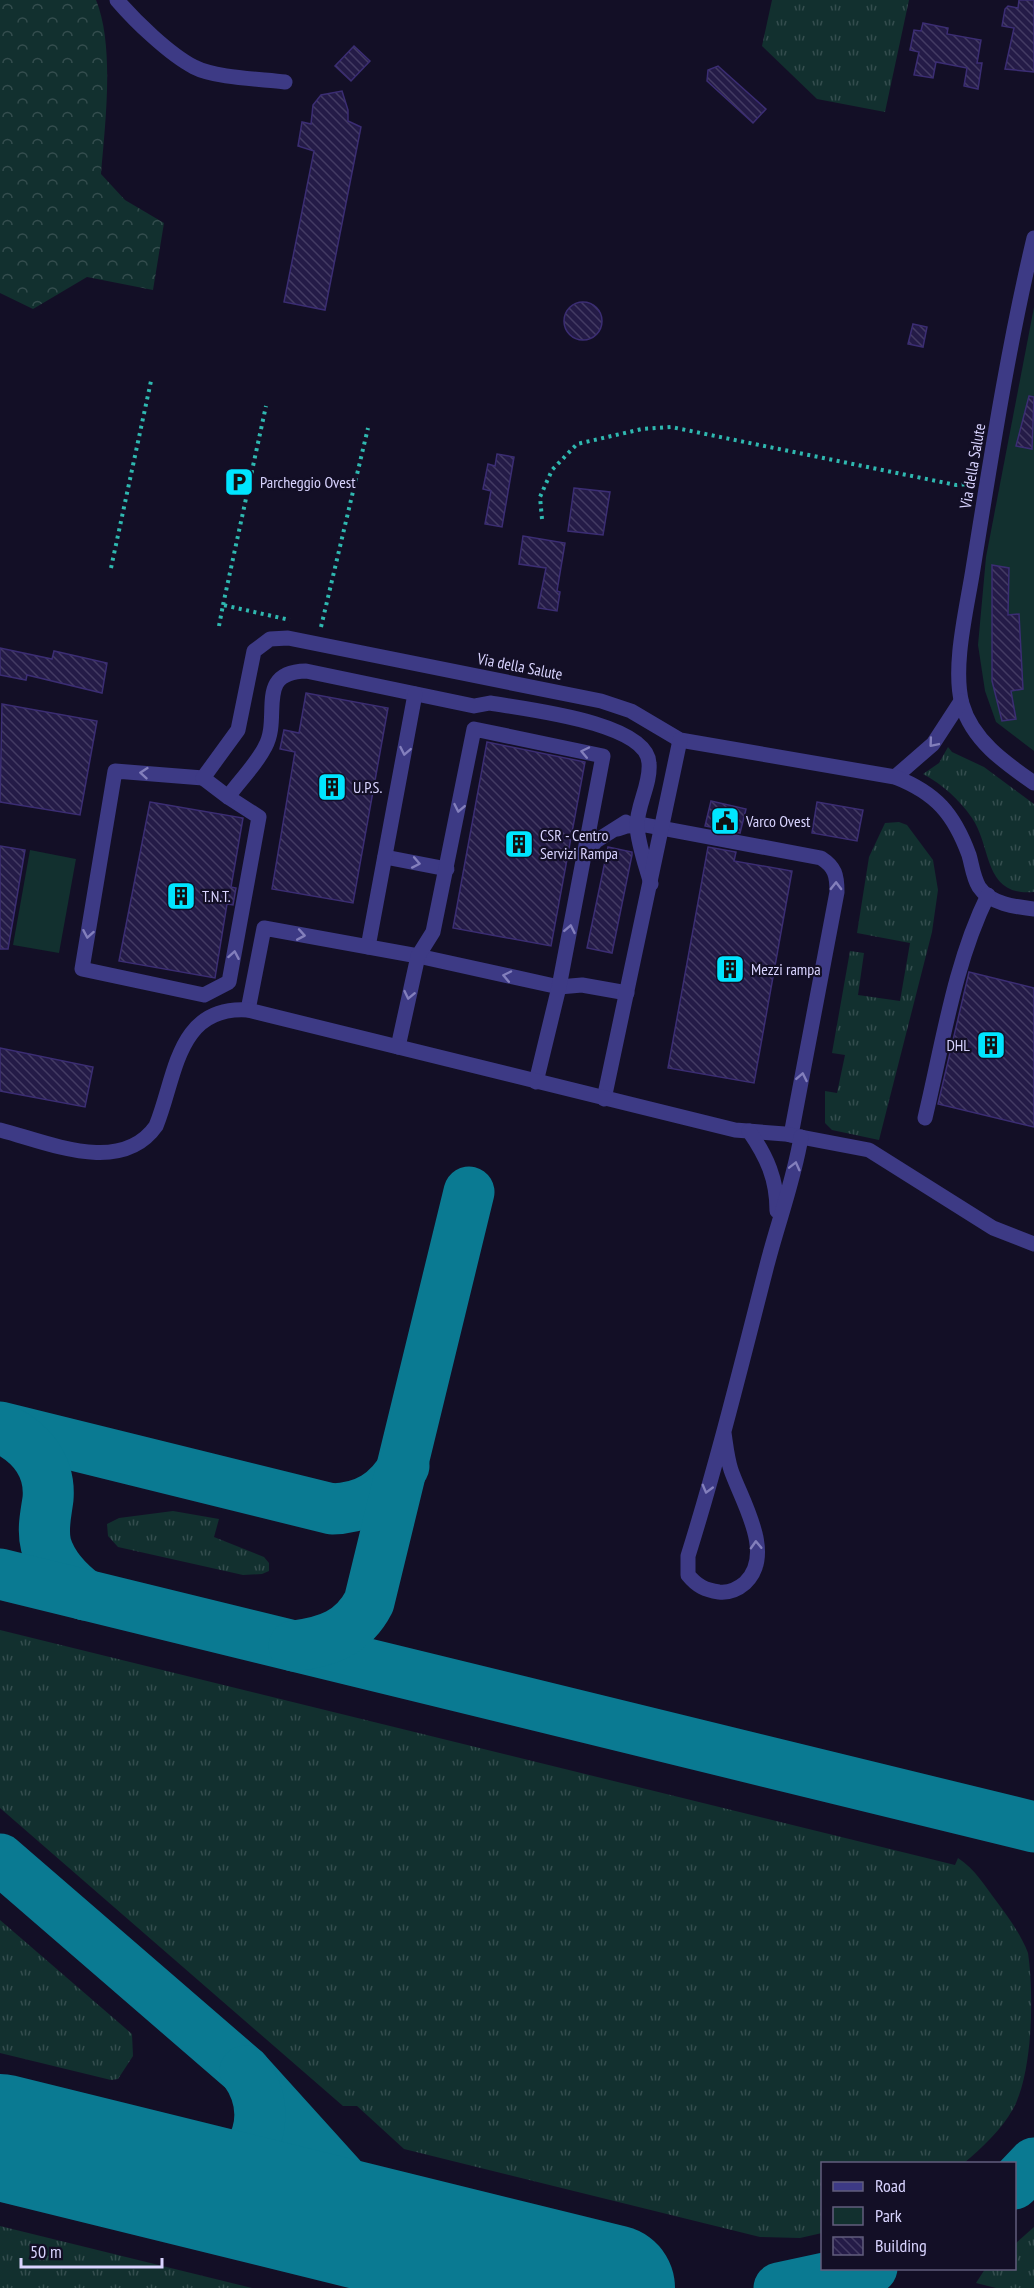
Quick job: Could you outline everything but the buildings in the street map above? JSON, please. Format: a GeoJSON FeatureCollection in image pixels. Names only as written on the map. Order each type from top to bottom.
{"type":"FeatureCollection","features":[{"type":"Feature","properties":{"kind":"street"},"geometry":{"type":"LineString","coordinates":[[117,0],[158,40],[194,67],[239,77],[285,82]]}},
{"type":"Feature","properties":{"kind":"street","name":"Via della Salute"},"geometry":{"type":"LineString","coordinates":[[1034,238],[987,484],[964,630],[962,701],[966,716],[985,743],[1034,783]]}},
{"type":"Feature","properties":{"kind":"street","name":"Via della Salute"},"geometry":{"type":"LineString","coordinates":[[202,778],[238,730],[254,651],[270,639],[288,638],[601,701],[631,711],[680,740],[895,777],[920,787],[944,807],[960,832],[980,888],[988,895]]}},
{"type":"Feature","properties":{"kind":"street"},"geometry":{"type":"LineString","coordinates":[[228,797],[267,745],[275,686],[281,675],[290,671],[306,671],[474,706],[490,703],[608,726],[638,743],[648,755],[649,769],[637,825],[651,884]]}},
{"type":"Feature","properties":{"kind":"street"},"geometry":{"type":"LineString","coordinates":[[368,947],[415,694]]}},
{"type":"Feature","properties":{"kind":"street"},"geometry":{"type":"LineString","coordinates":[[895,777],[933,744],[962,701]]}},
{"type":"Feature","properties":{"kind":"street"},"geometry":{"type":"LineString","coordinates":[[398,1047],[418,956],[433,932],[474,729],[603,756],[559,987],[536,1082]]}},
{"type":"Feature","properties":{"kind":"street"},"geometry":{"type":"LineString","coordinates":[[604,1098],[663,829],[680,740]]}},
{"type":"Feature","properties":{"kind":"street"},"geometry":{"type":"LineString","coordinates":[[115,771],[202,778],[259,817],[229,982],[204,995],[82,969],[115,771]]}},
{"type":"Feature","properties":{"kind":"street"},"geometry":{"type":"LineString","coordinates":[[586,853],[596,842],[618,829],[642,804]]}},
{"type":"Feature","properties":{"kind":"street"},"geometry":{"type":"LineString","coordinates":[[618,829],[637,825],[821,858],[832,865],[837,877],[837,892],[796,1136],[797,1164],[775,1234],[724,1433],[688,1556],[688,1575],[697,1586],[723,1592],[735,1590],[746,1582],[753,1571],[756,1555],[756,1536],[747,1504],[731,1471],[724,1433]]}},
{"type":"Feature","properties":{"kind":"street"},"geometry":{"type":"LineString","coordinates":[[386,849],[447,869]]}},
{"type":"Feature","properties":{"kind":"street"},"geometry":{"type":"LineString","coordinates":[[925,1118],[963,956],[971,929],[988,895],[1016,907],[1034,909]]}},
{"type":"Feature","properties":{"kind":"street"},"geometry":{"type":"LineString","coordinates":[[1016,907],[1034,904]]}},
{"type":"Feature","properties":{"kind":"street"},"geometry":{"type":"LineString","coordinates":[[248,1010],[264,928],[418,956],[559,987],[582,985],[627,993]]}},
{"type":"Feature","properties":{"kind":"street"},"geometry":{"type":"LineString","coordinates":[[0,1130],[90,1153],[109,1153],[130,1149],[150,1135],[156,1126],[178,1052],[188,1036],[213,1016],[232,1009],[248,1010],[536,1082],[748,1131],[796,1136],[869,1150],[993,1228],[1034,1244]]}},
{"type":"Feature","properties":{"kind":"street"},"geometry":{"type":"LineString","coordinates":[[748,1131],[771,1166],[778,1215],[775,1234]]}},
{"type":"Feature","properties":{"kind":"path"},"geometry":{"type":"LineString","coordinates":[[111,568],[151,381]]}},
{"type":"Feature","properties":{"kind":"path"},"geometry":{"type":"LineString","coordinates":[[219,626],[266,406]]}},
{"type":"Feature","properties":{"kind":"path"},"geometry":{"type":"LineString","coordinates":[[542,519],[540,497],[552,470],[578,444],[642,429],[671,427],[956,485],[987,484]]}},
{"type":"Feature","properties":{"kind":"path"},"geometry":{"type":"LineString","coordinates":[[312,625],[322,628],[368,428]]}},
{"type":"Feature","properties":{"kind":"path"},"geometry":{"type":"LineString","coordinates":[[224,605],[301,623]]}},
{"type":"Feature","properties":{"kind":"green space"},"geometry":{"type":"Polygon","coordinates":[[[0,0],[96,0],[102,19],[107,62],[101,174],[125,200],[164,223],[153,290],[87,277],[33,309],[0,293],[0,0]]]}},
{"type":"Feature","properties":{"kind":"green space"},"geometry":{"type":"Polygon","coordinates":[[[772,0],[909,0],[885,112],[817,99],[762,46],[772,0]]]}},
{"type":"Feature","properties":{"kind":"green space"},"geometry":{"type":"Polygon","coordinates":[[[1034,307],[1034,751],[996,722],[985,691],[978,645],[986,557],[1034,307]]]}},
{"type":"Feature","properties":{"kind":"green space"},"geometry":{"type":"Polygon","coordinates":[[[948,747],[952,752],[984,767],[1034,804],[1034,892],[1018,891],[1006,887],[997,878],[972,818],[950,793],[923,774],[939,763],[948,747]]]}},
{"type":"Feature","properties":{"kind":"green space"},"geometry":{"type":"Polygon","coordinates":[[[899,822],[907,825],[933,860],[938,890],[932,932],[879,1140],[832,1130],[825,1123],[825,1091],[837,1093],[845,1055],[832,1053],[850,951],[864,953],[858,995],[900,1001],[910,943],[857,933],[869,857],[885,823],[899,822]]]}},
{"type":"Feature","properties":{"kind":"green space"},"geometry":{"type":"Polygon","coordinates":[[[30,850],[76,859],[59,953],[13,945],[30,850]]]}},
{"type":"Feature","properties":{"kind":"green space"},"geometry":{"type":"Polygon","coordinates":[[[173,1511],[219,1519],[214,1537],[264,1557],[269,1563],[269,1571],[262,1574],[243,1575],[118,1547],[108,1536],[107,1524],[119,1518],[173,1511]]]}},
{"type":"Feature","properties":{"kind":"green space"},"geometry":{"type":"Polygon","coordinates":[[[0,1630],[955,1865],[958,1858],[970,1867],[984,1884],[1014,1927],[1028,1953],[1031,1989],[1030,2032],[1025,2075],[1020,2094],[1003,2124],[965,2162],[821,2162],[821,2233],[800,2238],[760,2237],[404,2149],[357,2106],[343,2106],[0,1808],[0,1630]]]}},
{"type":"Feature","properties":{"kind":"green space"},"geometry":{"type":"Polygon","coordinates":[[[0,1920],[132,2034],[133,2056],[118,2079],[111,2080],[0,2053],[0,1920]]]}},
{"type":"Feature","properties":{"kind":"green space"},"geometry":{"type":"Polygon","coordinates":[[[0,2226],[252,2288],[0,2288],[0,2226]]]}},
{"type":"Feature","properties":{"kind":"green space"},"geometry":{"type":"Polygon","coordinates":[[[1034,2227],[1034,2288],[996,2288],[976,2283],[984,2270],[1016,2270],[1016,2243],[1034,2227]]]}},
{"type":"Feature","properties":{"kind":"taxiway"},"geometry":{"type":"LineString","coordinates":[[294,1646],[317,1642],[338,1634],[363,1613],[369,1602],[469,1192]]}},
{"type":"Feature","properties":{"kind":"taxiway"},"geometry":{"type":"LineString","coordinates":[[0,1427],[332,1509],[355,1506],[374,1498],[391,1484],[404,1466]]}},
{"type":"Feature","properties":{"kind":"taxiway"},"geometry":{"type":"LineString","coordinates":[[1,1428],[29,1447],[42,1465],[48,1487],[44,1527],[46,1545],[52,1560],[62,1573],[85,1595]]}},
{"type":"Feature","properties":{"kind":"taxiway"},"geometry":{"type":"LineString","coordinates":[[0,1574],[1034,1827]]}},
{"type":"Feature","properties":{"kind":"taxiway"},"geometry":{"type":"LineString","coordinates":[[0,1859],[245,2071],[386,2227],[401,2237]]}},
{"type":"Feature","properties":{"kind":"taxiway"},"geometry":{"type":"LineString","coordinates":[[169,2178],[193,2181],[215,2178],[233,2168],[247,2153],[257,2135],[260,2115],[256,2093],[245,2071]]}},
{"type":"Feature","properties":{"kind":"taxiway"},"geometry":{"type":"LineString","coordinates":[[1016,2182],[1034,2163]]}},
{"type":"Feature","properties":{"kind":"taxiway"},"geometry":{"type":"LineString","coordinates":[[779,2288],[863,2270]]}},
{"type":"Feature","properties":{"kind":"runway"},"geometry":{"type":"LineString","coordinates":[[0,2137],[612,2288]]}},
{"type":"Feature","properties":{"kind":"place","name":"Parcheggio Ovest"},"geometry":{"type":"Point","coordinates":[239,482]}},
{"type":"Feature","properties":{"kind":"place","name":"U.P.S."},"geometry":{"type":"Point","coordinates":[332,787]}},
{"type":"Feature","properties":{"kind":"place","name":"Varco Ovest"},"geometry":{"type":"Point","coordinates":[725,821]}},
{"type":"Feature","properties":{"kind":"place","name":"CSR - Centro Servizi Rampa"},"geometry":{"type":"Point","coordinates":[519,844]}},
{"type":"Feature","properties":{"kind":"place","name":"T.N.T."},"geometry":{"type":"Point","coordinates":[181,896]}},
{"type":"Feature","properties":{"kind":"place","name":"Mezzi rampa"},"geometry":{"type":"Point","coordinates":[730,969]}},
{"type":"Feature","properties":{"kind":"place","name":"DHL"},"geometry":{"type":"Point","coordinates":[991,1045]}}]}
